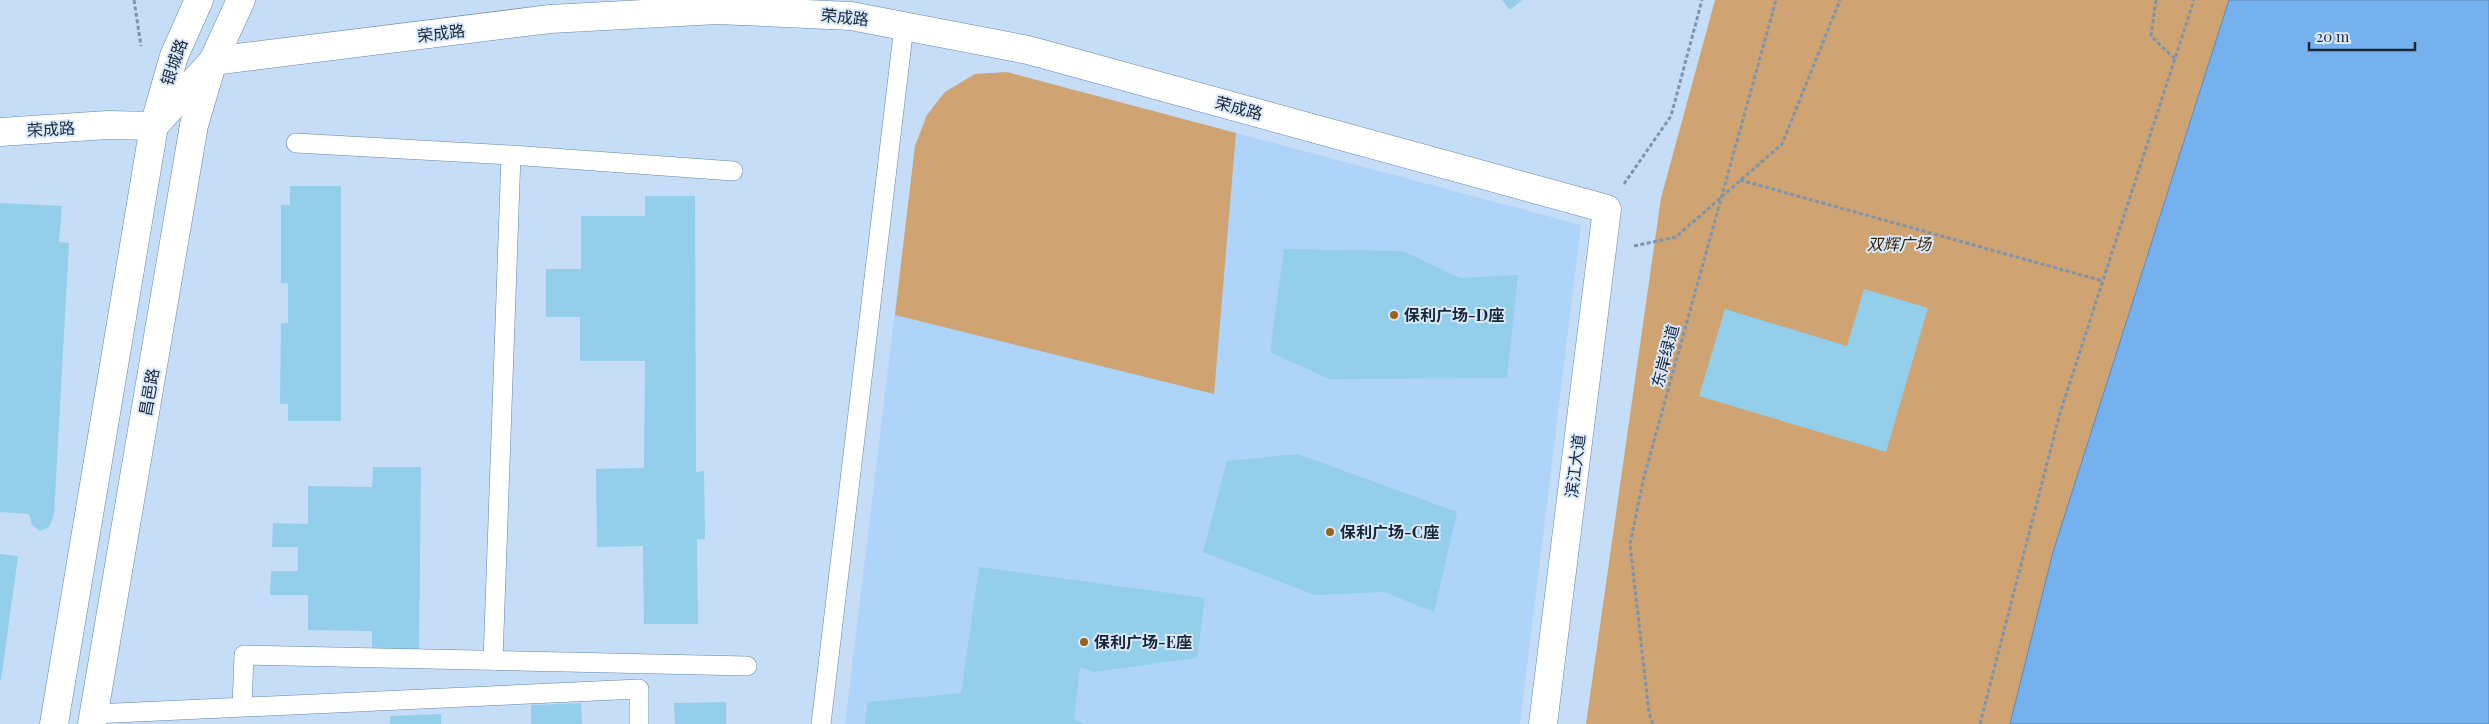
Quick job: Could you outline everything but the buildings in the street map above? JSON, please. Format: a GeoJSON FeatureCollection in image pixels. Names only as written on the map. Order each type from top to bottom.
{"type":"FeatureCollection","features":[{"type":"Feature","properties":{"kind":"street","name":"银城路"},"geometry":{"type":"LineString","coordinates":[[154,126],[174,56],[198,0]]}},
{"type":"Feature","properties":{"kind":"street"},"geometry":{"type":"LineString","coordinates":[[54,724],[154,126],[213,61],[241,0]]}},
{"type":"Feature","properties":{"kind":"street","name":"荣成路"},"geometry":{"type":"LineString","coordinates":[[213,61],[550,19],[708,10],[851,16],[1028,50],[1606,209]]}},
{"type":"Feature","properties":{"kind":"street","name":"昌邑路"},"geometry":{"type":"LineString","coordinates":[[93,719],[194,126],[213,61]]}},
{"type":"Feature","properties":{"kind":"street","name":"荣成路"},"geometry":{"type":"LineString","coordinates":[[0,132],[108,125],[154,126]]}},
{"type":"Feature","properties":{"kind":"street","name":"滨江大道"},"geometry":{"type":"LineString","coordinates":[[1543,724],[1606,209]]}},
{"type":"Feature","properties":{"kind":"lane"},"geometry":{"type":"LineString","coordinates":[[821,724],[904,26]]}},
{"type":"Feature","properties":{"kind":"lane"},"geometry":{"type":"LineString","coordinates":[[296,143],[511,155],[733,171]]}},
{"type":"Feature","properties":{"kind":"lane"},"geometry":{"type":"LineString","coordinates":[[493,661],[511,155]]}},
{"type":"Feature","properties":{"kind":"lane"},"geometry":{"type":"LineString","coordinates":[[242,707],[244,655],[747,666]]}},
{"type":"Feature","properties":{"kind":"lane"},"geometry":{"type":"LineString","coordinates":[[93,719],[242,707],[639,689],[639,724]]}},
{"type":"Feature","properties":{"kind":"path"},"geometry":{"type":"LineString","coordinates":[[1606,209],[1671,116],[1702,0]]}},
{"type":"Feature","properties":{"kind":"path","name":"东岸绿道"},"geometry":{"type":"LineString","coordinates":[[1653,724],[1649,713],[1630,544],[1644,478],[1776,0]]}},
{"type":"Feature","properties":{"kind":"path"},"geometry":{"type":"LineString","coordinates":[[1601,254],[1676,237],[1782,144],[1840,0]]}},
{"type":"Feature","properties":{"kind":"path"},"geometry":{"type":"LineString","coordinates":[[2156,0],[2151,36],[2175,59]]}},
{"type":"Feature","properties":{"kind":"path"},"geometry":{"type":"LineString","coordinates":[[1980,724],[2060,412],[2194,0]]}},
{"type":"Feature","properties":{"kind":"path"},"geometry":{"type":"LineString","coordinates":[[1740,180],[2103,281]]}},
{"type":"Feature","properties":{"kind":"shaded area"},"geometry":{"type":"Polygon","coordinates":[[[2229,0],[2489,0],[2489,724],[2010,724],[2053,552],[2229,0]]]}},
{"type":"Feature","properties":{"kind":"shaded area"},"geometry":{"type":"Polygon","coordinates":[[[1007,72],[1581,225],[1520,724],[845,724],[915,146],[927,115],[945,92],[975,74],[1007,72]]]}},
{"type":"Feature","properties":{"kind":"green space","name":"双辉广场"},"geometry":{"type":"Polygon","coordinates":[[[1715,0],[2229,0],[2053,552],[2010,724],[1586,724],[1661,198],[1715,0]]]}},
{"type":"Feature","properties":{"kind":"green space"},"geometry":{"type":"Polygon","coordinates":[[[1007,72],[1236,133],[1214,394],[895,315],[915,146],[927,115],[945,92],[975,74],[1007,72]]]}},
{"type":"Feature","properties":{"kind":"place","name":"保利广场-D座"},"geometry":{"type":"Point","coordinates":[1394,315]}},
{"type":"Feature","properties":{"kind":"place","name":"保利广场-C座"},"geometry":{"type":"Point","coordinates":[1330,532]}},
{"type":"Feature","properties":{"kind":"place","name":"保利广场-E座"},"geometry":{"type":"Point","coordinates":[1084,642]}}]}
